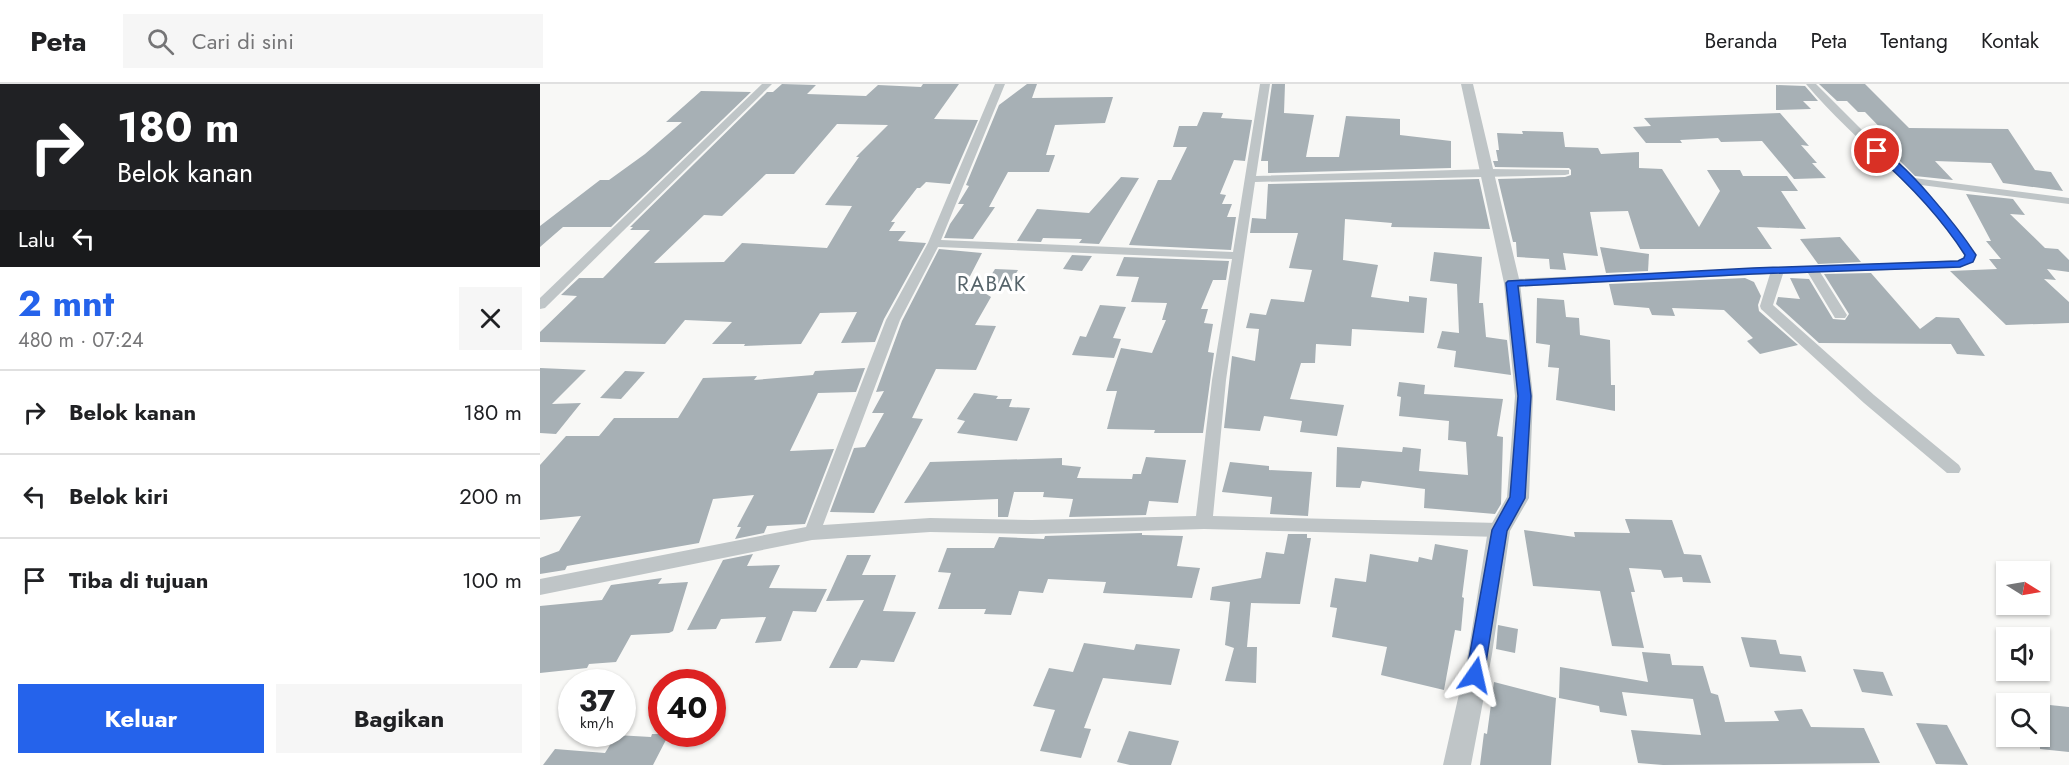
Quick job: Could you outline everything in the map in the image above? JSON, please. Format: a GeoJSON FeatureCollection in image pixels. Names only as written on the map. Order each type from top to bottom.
{"type":"FeatureCollection","features":[{"type":"Feature","properties":{"kind":"street"},"geometry":{"type":"LineString","coordinates":[[540,305],[767,84]]}},
{"type":"Feature","properties":{"kind":"street"},"geometry":{"type":"LineString","coordinates":[[812,533],[893,320],[934,243],[1000,84]]}},
{"type":"Feature","properties":{"kind":"street"},"geometry":{"type":"LineString","coordinates":[[1204,522],[1219,380],[1265,84]]}},
{"type":"Feature","properties":{"kind":"street"},"geometry":{"type":"LineString","coordinates":[[1457,765],[1480,654],[1499,530],[1518,498],[1524,396],[1512,283],[1467,84]]}},
{"type":"Feature","properties":{"kind":"street"},"geometry":{"type":"LineString","coordinates":[[1512,283],[1960,264],[1969,260],[1970,255],[1959,237],[1911,181],[1877,151],[1811,84]]}},
{"type":"Feature","properties":{"kind":"street"},"geometry":{"type":"LineString","coordinates":[[1252,179],[1565,172]]}},
{"type":"Feature","properties":{"kind":"street"},"geometry":{"type":"LineString","coordinates":[[1911,181],[2069,201]]}},
{"type":"Feature","properties":{"kind":"street"},"geometry":{"type":"LineString","coordinates":[[934,243],[1238,256]]}},
{"type":"Feature","properties":{"kind":"street"},"geometry":{"type":"LineString","coordinates":[[1812,269],[1840,315]]}},
{"type":"Feature","properties":{"kind":"street"},"geometry":{"type":"LineString","coordinates":[[1778,270],[1766,306],[1869,399],[1953,469]]}},
{"type":"Feature","properties":{"kind":"street"},"geometry":{"type":"LineString","coordinates":[[540,587],[812,533],[930,525],[1032,527],[1204,522],[1499,530]]}},
{"type":"Feature","properties":{"kind":"building"},"geometry":{"type":"Polygon","coordinates":[[[782,84],[816,85],[807,94],[866,96],[878,85],[921,87],[923,84],[959,84],[934,119],[978,120],[950,184],[926,182],[917,188],[891,222],[895,222],[889,231],[906,231],[898,241],[926,243],[884,319],[875,342],[841,343],[857,312],[820,313],[801,344],[744,346],[745,344],[712,344],[732,322],[685,320],[665,344],[540,342],[540,332],[577,296],[561,295],[579,278],[603,278],[650,230],[630,230],[633,227],[630,227],[767,92],[773,92],[782,84]],[[837,124],[794,174],[766,174],[722,216],[704,215],[654,263],[724,262],[742,243],[827,248],[852,206],[825,205],[859,157],[856,157],[888,125],[837,124]]]}},
{"type":"Feature","properties":{"kind":"building"},"geometry":{"type":"Polygon","coordinates":[[[1027,84],[1037,84],[1032,98],[1113,97],[1105,123],[1055,125],[1046,155],[1055,155],[1049,172],[1008,172],[989,207],[995,207],[973,239],[944,238],[950,224],[964,204],[958,204],[969,186],[966,185],[999,105],[1027,84]]]}},
{"type":"Feature","properties":{"kind":"building"},"geometry":{"type":"Polygon","coordinates":[[[1272,84],[1285,84],[1284,113],[1314,115],[1306,157],[1339,157],[1346,116],[1400,119],[1400,135],[1451,141],[1451,168],[1268,173],[1268,161],[1261,161],[1272,84]]]}},
{"type":"Feature","properties":{"kind":"building"},"geometry":{"type":"Polygon","coordinates":[[[1819,84],[1865,84],[1909,128],[2008,129],[2035,170],[2051,172],[2063,191],[2003,183],[1991,163],[1935,161],[1953,180],[1915,176],[1884,145],[1897,145],[1865,112],[1858,112],[1847,101],[1837,101],[1819,84]]]}},
{"type":"Feature","properties":{"kind":"building"},"geometry":{"type":"Polygon","coordinates":[[[1776,85],[1805,86],[1818,101],[1803,101],[1811,109],[1776,110],[1776,85]]]}},
{"type":"Feature","properties":{"kind":"building"},"geometry":{"type":"Polygon","coordinates":[[[701,91],[751,92],[611,227],[563,227],[540,247],[540,226],[600,180],[609,180],[645,154],[682,122],[666,122],[701,91]]]}},
{"type":"Feature","properties":{"kind":"building"},"geometry":{"type":"Polygon","coordinates":[[[1203,112],[1223,113],[1221,118],[1252,120],[1245,161],[1234,160],[1220,194],[1226,195],[1222,204],[1232,204],[1227,217],[1236,217],[1231,250],[1129,245],[1158,180],[1171,180],[1187,147],[1173,147],[1179,126],[1197,126],[1203,112]]]}},
{"type":"Feature","properties":{"kind":"building"},"geometry":{"type":"Polygon","coordinates":[[[1780,113],[1809,146],[1801,145],[1817,163],[1812,163],[1826,178],[1794,179],[1762,141],[1721,142],[1718,138],[1680,140],[1682,143],[1646,143],[1633,127],[1651,126],[1644,118],[1780,113]]]}},
{"type":"Feature","properties":{"kind":"building"},"geometry":{"type":"Polygon","coordinates":[[[1522,131],[1563,132],[1565,147],[1598,148],[1601,154],[1639,152],[1639,168],[1662,169],[1699,227],[1720,191],[1707,170],[1740,170],[1743,176],[1787,176],[1798,191],[1781,191],[1806,229],[1757,227],[1772,249],[1640,249],[1628,211],[1590,212],[1598,256],[1563,253],[1566,270],[1550,269],[1549,259],[1517,257],[1516,242],[1513,242],[1498,179],[1565,177],[1571,175],[1571,170],[1569,168],[1495,167],[1493,161],[1498,161],[1496,150],[1499,150],[1497,133],[1523,134],[1522,131]]]}},
{"type":"Feature","properties":{"kind":"building"},"geometry":{"type":"Polygon","coordinates":[[[1121,177],[1139,178],[1099,244],[1079,243],[1082,239],[1043,238],[1041,242],[1017,241],[1037,209],[1089,213],[1121,177]]]}},
{"type":"Feature","properties":{"kind":"building"},"geometry":{"type":"Polygon","coordinates":[[[1479,179],[1490,229],[1391,227],[1392,223],[1345,219],[1343,260],[1378,265],[1371,297],[1409,302],[1409,296],[1427,298],[1424,333],[1352,329],[1351,346],[1316,344],[1315,363],[1301,363],[1290,399],[1344,405],[1337,436],[1300,432],[1302,421],[1264,416],[1260,431],[1224,428],[1232,356],[1255,361],[1259,329],[1246,328],[1250,313],[1266,315],[1271,299],[1304,302],[1312,270],[1289,268],[1298,233],[1250,233],[1252,218],[1266,219],[1268,184],[1479,179]]]}},
{"type":"Feature","properties":{"kind":"building"},"geometry":{"type":"Polygon","coordinates":[[[1966,194],[2013,199],[2025,215],[2010,214],[2045,248],[2058,249],[2069,260],[2069,272],[2047,269],[2056,280],[2044,279],[2069,302],[2069,323],[2006,325],[1950,271],[1997,269],[1989,259],[2001,259],[1986,241],[1991,241],[1966,194]]]}},
{"type":"Feature","properties":{"kind":"building"},"geometry":{"type":"Polygon","coordinates":[[[1840,237],[1861,262],[1818,264],[1800,239],[1840,237]]]}},
{"type":"Feature","properties":{"kind":"building"},"geometry":{"type":"Polygon","coordinates":[[[1600,247],[1649,254],[1648,271],[1606,273],[1600,247]]]}},
{"type":"Feature","properties":{"kind":"building"},"geometry":{"type":"Polygon","coordinates":[[[939,249],[982,253],[967,282],[991,297],[975,325],[996,326],[976,370],[936,369],[912,418],[923,419],[874,513],[830,512],[854,448],[865,447],[884,413],[872,413],[884,391],[876,392],[902,321],[939,249]]]}},
{"type":"Feature","properties":{"kind":"building"},"geometry":{"type":"Polygon","coordinates":[[[1434,252],[1482,257],[1479,303],[1483,303],[1486,337],[1507,340],[1511,375],[1454,367],[1456,351],[1437,348],[1442,331],[1459,333],[1457,284],[1430,281],[1434,252]]]}},
{"type":"Feature","properties":{"kind":"building"},"geometry":{"type":"Polygon","coordinates":[[[1072,255],[1092,256],[1082,271],[1063,269],[1072,255]]]}},
{"type":"Feature","properties":{"kind":"building"},"geometry":{"type":"Polygon","coordinates":[[[1124,257],[1229,261],[1226,280],[1213,280],[1201,309],[1208,309],[1204,323],[1213,324],[1208,352],[1214,353],[1203,433],[1154,433],[1155,430],[1107,429],[1117,391],[1106,391],[1121,348],[1152,353],[1166,320],[1162,320],[1167,303],[1131,302],[1139,277],[1116,276],[1124,257]]]}},
{"type":"Feature","properties":{"kind":"building"},"geometry":{"type":"Polygon","coordinates":[[[995,269],[1018,270],[1007,289],[983,288],[995,269]]]}},
{"type":"Feature","properties":{"kind":"building"},"geometry":{"type":"Polygon","coordinates":[[[1871,273],[1920,329],[1936,317],[1959,318],[1985,356],[1957,354],[1951,344],[1819,343],[1776,304],[1778,297],[1800,299],[1790,278],[1809,279],[1833,319],[1845,320],[1849,314],[1824,274],[1871,273]]]}},
{"type":"Feature","properties":{"kind":"building"},"geometry":{"type":"Polygon","coordinates":[[[1745,278],[1754,282],[1761,296],[1759,311],[1798,345],[1760,354],[1747,341],[1753,338],[1724,310],[1672,308],[1675,316],[1652,315],[1649,308],[1614,305],[1609,284],[1745,278]]]}},
{"type":"Feature","properties":{"kind":"building"},"geometry":{"type":"Polygon","coordinates":[[[1537,298],[1564,300],[1566,317],[1579,318],[1580,335],[1610,340],[1611,385],[1615,385],[1615,411],[1556,400],[1559,368],[1548,367],[1550,345],[1536,343],[1537,298]]]}},
{"type":"Feature","properties":{"kind":"building"},"geometry":{"type":"Polygon","coordinates":[[[1100,305],[1126,307],[1113,338],[1121,339],[1114,358],[1072,355],[1080,336],[1086,337],[1100,305]]]}},
{"type":"Feature","properties":{"kind":"building"},"geometry":{"type":"Polygon","coordinates":[[[540,368],[586,370],[552,404],[581,403],[556,434],[540,433],[540,368]]]}},
{"type":"Feature","properties":{"kind":"building"},"geometry":{"type":"Polygon","coordinates":[[[865,368],[856,392],[818,393],[790,451],[834,449],[805,524],[767,526],[764,533],[735,539],[741,527],[737,527],[754,495],[713,499],[699,543],[567,566],[565,570],[540,574],[540,558],[559,551],[581,516],[540,520],[540,465],[566,436],[599,436],[614,418],[678,418],[703,378],[757,376],[754,380],[813,375],[815,371],[865,368]]]}},
{"type":"Feature","properties":{"kind":"building"},"geometry":{"type":"Polygon","coordinates":[[[625,371],[645,372],[621,399],[600,398],[625,371]]]}},
{"type":"Feature","properties":{"kind":"building"},"geometry":{"type":"Polygon","coordinates":[[[1399,382],[1425,385],[1424,394],[1503,399],[1497,436],[1503,437],[1501,504],[1495,514],[1424,508],[1425,489],[1362,481],[1360,488],[1336,487],[1337,447],[1402,452],[1403,447],[1421,449],[1419,471],[1468,475],[1466,442],[1448,440],[1449,421],[1399,416],[1401,397],[1397,396],[1399,382]]]}},
{"type":"Feature","properties":{"kind":"building"},"geometry":{"type":"Polygon","coordinates":[[[974,393],[998,396],[996,399],[1012,399],[1009,407],[1030,408],[1017,441],[957,433],[965,421],[957,419],[974,393]]]}},
{"type":"Feature","properties":{"kind":"building"},"geometry":{"type":"Polygon","coordinates":[[[1146,457],[1186,460],[1178,503],[1149,501],[1146,515],[1069,517],[1073,499],[1043,497],[1044,492],[1014,492],[1008,517],[998,517],[998,499],[904,503],[930,462],[1062,458],[1062,465],[1081,467],[1077,478],[1132,479],[1133,474],[1141,474],[1146,457]]]}},
{"type":"Feature","properties":{"kind":"building"},"geometry":{"type":"Polygon","coordinates":[[[1230,462],[1269,466],[1269,470],[1312,472],[1308,516],[1270,514],[1272,497],[1222,492],[1230,462]]]}},
{"type":"Feature","properties":{"kind":"building"},"geometry":{"type":"Polygon","coordinates":[[[1625,519],[1672,520],[1684,554],[1701,555],[1711,583],[1683,582],[1682,577],[1664,578],[1661,570],[1629,568],[1635,592],[1631,592],[1644,648],[1612,646],[1600,591],[1533,586],[1524,530],[1575,537],[1574,532],[1630,533],[1625,519]]]}},
{"type":"Feature","properties":{"kind":"building"},"geometry":{"type":"Polygon","coordinates":[[[1142,533],[1142,535],[1183,536],[1177,566],[1200,568],[1192,598],[1103,593],[1106,582],[1048,579],[1043,593],[1019,591],[1011,615],[984,614],[986,609],[938,609],[951,573],[938,572],[947,548],[994,548],[999,537],[1044,539],[1045,536],[1142,533]]]}},
{"type":"Feature","properties":{"kind":"building"},"geometry":{"type":"Polygon","coordinates":[[[1288,534],[1307,534],[1307,538],[1311,538],[1300,604],[1251,603],[1247,647],[1257,647],[1256,683],[1225,681],[1234,648],[1225,645],[1230,602],[1210,600],[1212,587],[1261,578],[1266,552],[1284,554],[1288,534]]]}},
{"type":"Feature","properties":{"kind":"building"},"geometry":{"type":"Polygon","coordinates":[[[1435,544],[1468,550],[1462,597],[1464,598],[1461,631],[1455,630],[1444,690],[1381,675],[1387,647],[1332,637],[1337,608],[1330,607],[1335,578],[1366,582],[1370,554],[1418,562],[1419,557],[1432,560],[1435,544]]]}},
{"type":"Feature","properties":{"kind":"building"},"geometry":{"type":"Polygon","coordinates":[[[753,554],[747,566],[780,565],[769,588],[827,589],[816,612],[793,611],[781,641],[755,643],[766,617],[721,619],[716,629],[687,630],[723,560],[753,554]]]}},
{"type":"Feature","properties":{"kind":"building"},"geometry":{"type":"Polygon","coordinates":[[[847,555],[871,555],[862,575],[896,575],[883,611],[916,612],[894,662],[861,660],[857,668],[829,668],[864,600],[826,601],[847,555]]]}},
{"type":"Feature","properties":{"kind":"building"},"geometry":{"type":"Polygon","coordinates":[[[662,578],[658,584],[688,582],[673,631],[631,635],[616,662],[589,664],[587,668],[558,669],[558,671],[540,673],[540,606],[602,600],[611,585],[662,578]]]}},
{"type":"Feature","properties":{"kind":"building"},"geometry":{"type":"Polygon","coordinates":[[[1498,625],[1518,629],[1515,653],[1496,649],[1498,625]]]}},
{"type":"Feature","properties":{"kind":"building"},"geometry":{"type":"Polygon","coordinates":[[[1741,637],[1776,640],[1780,654],[1801,656],[1806,672],[1750,667],[1741,637]]]}},
{"type":"Feature","properties":{"kind":"building"},"geometry":{"type":"Polygon","coordinates":[[[1084,643],[1134,650],[1136,644],[1180,649],[1171,685],[1103,678],[1084,728],[1091,729],[1081,758],[1040,751],[1055,710],[1033,706],[1049,668],[1073,672],[1084,643]]]}},
{"type":"Feature","properties":{"kind":"building"},"geometry":{"type":"Polygon","coordinates":[[[1642,652],[1670,654],[1672,665],[1703,666],[1711,693],[1718,695],[1725,722],[1779,721],[1774,711],[1802,709],[1811,727],[1864,728],[1880,763],[1663,765],[1638,763],[1631,730],[1701,735],[1693,699],[1622,692],[1627,716],[1600,712],[1599,706],[1559,698],[1560,667],[1648,682],[1642,652]]]}},
{"type":"Feature","properties":{"kind":"building"},"geometry":{"type":"Polygon","coordinates":[[[1853,669],[1883,672],[1893,696],[1862,692],[1853,669]]]}},
{"type":"Feature","properties":{"kind":"building"},"geometry":{"type":"Polygon","coordinates":[[[1494,682],[1556,698],[1551,765],[1480,765],[1494,682]]]}},
{"type":"Feature","properties":{"kind":"building"},"geometry":{"type":"Polygon","coordinates":[[[2050,705],[2069,707],[2069,752],[2040,749],[2040,747],[2050,747],[2050,705]]]}},
{"type":"Feature","properties":{"kind":"building"},"geometry":{"type":"Polygon","coordinates":[[[1916,723],[1947,725],[1968,765],[1936,764],[1916,723]]]}},
{"type":"Feature","properties":{"kind":"building"},"geometry":{"type":"Polygon","coordinates":[[[1129,731],[1179,741],[1171,765],[1130,765],[1117,762],[1129,731]]]}},
{"type":"Feature","properties":{"kind":"building"},"geometry":{"type":"Polygon","coordinates":[[[636,736],[648,737],[648,747],[662,747],[653,765],[543,765],[555,749],[605,753],[609,747],[636,747],[636,736]]]}},
{"type":"Feature","properties":{"kind":"district","name":"RABAK"},"geometry":{"type":"Point","coordinates":[992,284]}},
{"type":"Feature","properties":{"kind":"route"},"geometry":{"type":"LineString","coordinates":[[1475,675],[1499,530],[1518,498],[1524,396],[1512,283],[1960,264],[1969,260],[1970,255],[1959,237],[1911,181],[1877,151]]}}]}
